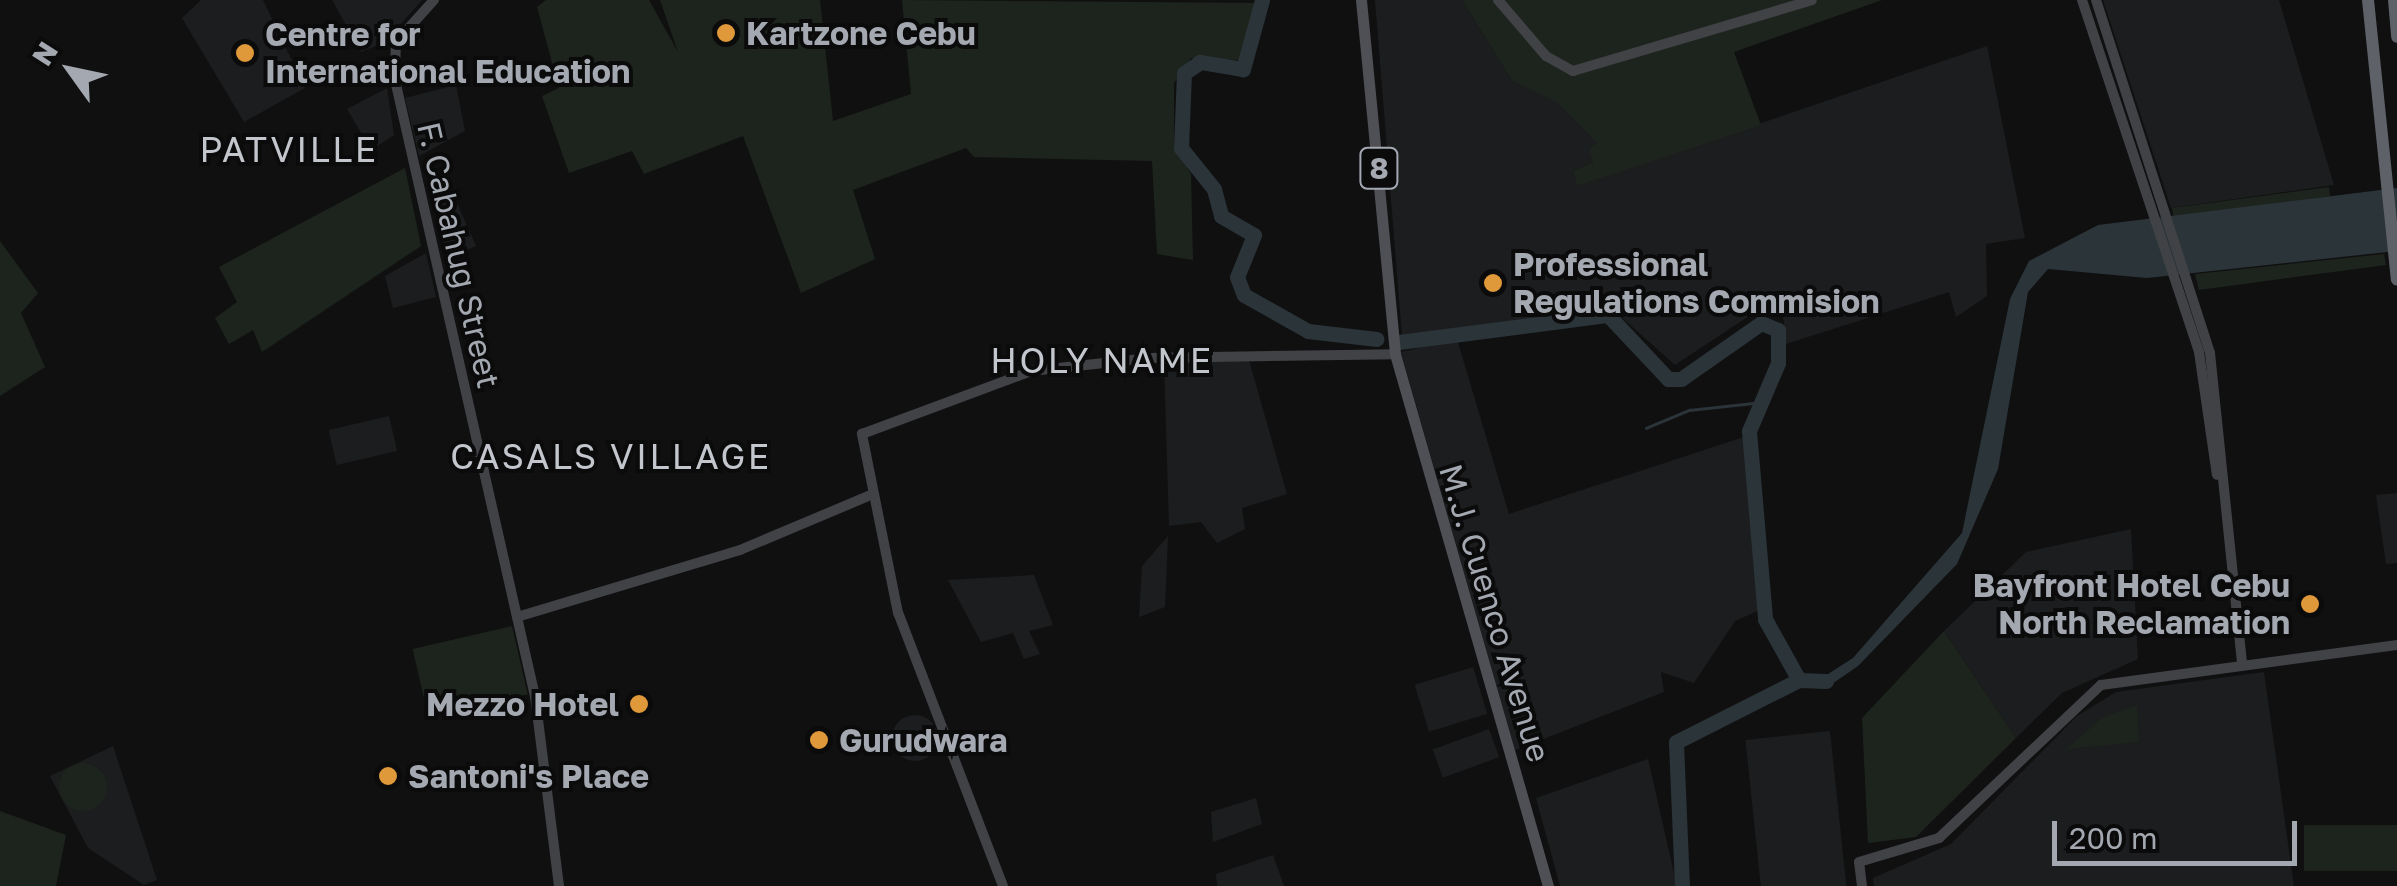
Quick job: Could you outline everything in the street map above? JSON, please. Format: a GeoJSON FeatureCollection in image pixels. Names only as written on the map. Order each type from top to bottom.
{"type":"FeatureCollection","features":[{"type":"Feature","properties":{"kind":"highway"},"geometry":{"type":"LineString","coordinates":[[2368,0],[2397,280]]}},
{"type":"Feature","properties":{"kind":"highway"},"geometry":{"type":"LineString","coordinates":[[2394,0],[2397,37]]}},
{"type":"Feature","properties":{"kind":"main road","name":"F. Cabahug Street"},"geometry":{"type":"LineString","coordinates":[[434,0],[396,42],[395,80],[554,794],[559,886]]}},
{"type":"Feature","properties":{"kind":"main road","name":"8"},"geometry":{"type":"LineString","coordinates":[[1361,0],[1393,346]]}},
{"type":"Feature","properties":{"kind":"main road"},"geometry":{"type":"LineString","coordinates":[[1498,0],[1546,56],[1573,71],[1812,0]]}},
{"type":"Feature","properties":{"kind":"main road"},"geometry":{"type":"LineString","coordinates":[[2082,0],[2162,221],[2207,367],[2242,661]]}},
{"type":"Feature","properties":{"kind":"main road"},"geometry":{"type":"LineString","coordinates":[[2096,0],[2162,221]]}},
{"type":"Feature","properties":{"kind":"main road"},"geometry":{"type":"LineString","coordinates":[[1003,886],[898,612],[862,434],[998,378],[1149,358],[1393,346]]}},
{"type":"Feature","properties":{"kind":"main road","name":"M.J. Cuenco Avenue"},"geometry":{"type":"LineString","coordinates":[[1393,346],[1548,886]]}},
{"type":"Feature","properties":{"kind":"main road"},"geometry":{"type":"LineString","coordinates":[[517,617],[740,550],[873,494]]}},
{"type":"Feature","properties":{"kind":"main road"},"geometry":{"type":"LineString","coordinates":[[1862,886],[1859,862],[1927,846],[2100,684],[2242,661],[2397,645]]}},
{"type":"Feature","properties":{"kind":"shaded area","name":"Centre for International Education"},"geometry":{"type":"Polygon","coordinates":[[[201,0],[263,0],[305,88],[244,122],[182,18],[201,0]]]}},
{"type":"Feature","properties":{"kind":"shaded area"},"geometry":{"type":"Polygon","coordinates":[[[332,0],[422,0],[385,42],[361,52],[332,0]]]}},
{"type":"Feature","properties":{"kind":"shaded area"},"geometry":{"type":"Polygon","coordinates":[[[546,0],[649,0],[678,52],[660,0],[820,0],[833,121],[911,94],[902,0],[1258,3],[1239,60],[1191,58],[1174,83],[1174,147],[1191,174],[1193,260],[1157,254],[1152,161],[974,157],[966,148],[853,190],[875,259],[801,293],[743,136],[644,174],[632,151],[569,173],[542,96],[559,88],[537,7],[546,0]]]}},
{"type":"Feature","properties":{"kind":"shaded area"},"geometry":{"type":"Polygon","coordinates":[[[1375,0],[1462,0],[1512,81],[1557,101],[1598,143],[1593,162],[1573,171],[1577,186],[1987,46],[2025,238],[1986,244],[1987,296],[1956,317],[1949,292],[1786,344],[1783,316],[1755,312],[1675,365],[1610,307],[1402,336],[1375,0]]]}},
{"type":"Feature","properties":{"kind":"shaded area"},"geometry":{"type":"Polygon","coordinates":[[[1462,0],[1882,0],[1734,52],[1761,125],[1577,186],[1573,171],[1593,162],[1589,149],[1597,143],[1557,102],[1512,81],[1462,0]]]}},
{"type":"Feature","properties":{"kind":"shaded area"},"geometry":{"type":"Polygon","coordinates":[[[2103,0],[2279,0],[2334,185],[2171,208],[2103,0]]]}},
{"type":"Feature","properties":{"kind":"shaded area"},"geometry":{"type":"Polygon","coordinates":[[[456,85],[465,131],[419,156],[405,98],[456,85]]]}},
{"type":"Feature","properties":{"kind":"shaded area"},"geometry":{"type":"Polygon","coordinates":[[[387,88],[394,135],[371,150],[347,109],[387,88]]]}},
{"type":"Feature","properties":{"kind":"shaded area"},"geometry":{"type":"Polygon","coordinates":[[[405,168],[421,246],[262,352],[253,330],[229,344],[215,318],[237,302],[219,267],[405,168]]]}},
{"type":"Feature","properties":{"kind":"shaded area"},"geometry":{"type":"Polygon","coordinates":[[[2329,187],[2330,196],[2174,220],[2172,208],[2329,187]]]}},
{"type":"Feature","properties":{"kind":"shaded area"},"geometry":{"type":"Polygon","coordinates":[[[2397,188],[2397,251],[2147,278],[2048,269],[2028,292],[1998,469],[1957,564],[1858,666],[1829,686],[1811,685],[1853,658],[1962,533],[2010,299],[2029,261],[2098,225],[2397,188]]]}},
{"type":"Feature","properties":{"kind":"shaded area"},"geometry":{"type":"Polygon","coordinates":[[[453,194],[476,246],[447,259],[434,202],[453,194]]]}},
{"type":"Feature","properties":{"kind":"shaded area"},"geometry":{"type":"Polygon","coordinates":[[[0,241],[38,293],[21,313],[45,367],[0,396],[0,241]]]}},
{"type":"Feature","properties":{"kind":"shaded area"},"geometry":{"type":"Polygon","coordinates":[[[426,253],[436,297],[393,308],[385,276],[426,253]]]}},
{"type":"Feature","properties":{"kind":"shaded area"},"geometry":{"type":"Polygon","coordinates":[[[2384,254],[2386,265],[2199,290],[2195,274],[2384,254]]]}},
{"type":"Feature","properties":{"kind":"shaded area"},"geometry":{"type":"Polygon","coordinates":[[[1457,339],[1509,514],[1744,437],[1762,609],[1735,621],[1694,683],[1661,672],[1664,692],[1515,750],[1401,352],[1457,339]]]}},
{"type":"Feature","properties":{"kind":"shaded area"},"geometry":{"type":"Polygon","coordinates":[[[1249,360],[1287,494],[1242,508],[1245,529],[1217,543],[1201,522],[1169,526],[1164,362],[1249,360]]]}},
{"type":"Feature","properties":{"kind":"shaded area"},"geometry":{"type":"Polygon","coordinates":[[[389,416],[397,451],[337,465],[329,430],[389,416]]]}},
{"type":"Feature","properties":{"kind":"shaded area"},"geometry":{"type":"Polygon","coordinates":[[[2397,493],[2397,563],[2386,564],[2376,495],[2397,493]]]}},
{"type":"Feature","properties":{"kind":"shaded area"},"geometry":{"type":"Polygon","coordinates":[[[2131,529],[2138,659],[2062,693],[2016,738],[1944,631],[2026,552],[2131,529]]]}},
{"type":"Feature","properties":{"kind":"shaded area"},"geometry":{"type":"Polygon","coordinates":[[[1168,536],[1165,607],[1139,617],[1142,566],[1168,536]]]}},
{"type":"Feature","properties":{"kind":"shaded area"},"geometry":{"type":"Polygon","coordinates":[[[1034,575],[1053,625],[1029,631],[1040,654],[1024,659],[1013,633],[981,642],[948,580],[1034,575]]]}},
{"type":"Feature","properties":{"kind":"shaded area"},"geometry":{"type":"Polygon","coordinates":[[[512,626],[528,694],[428,717],[413,649],[512,626]]]}},
{"type":"Feature","properties":{"kind":"shaded area"},"geometry":{"type":"Polygon","coordinates":[[[1944,631],[2016,738],[1916,837],[1868,843],[1862,718],[1944,631]]]}},
{"type":"Feature","properties":{"kind":"shaded area"},"geometry":{"type":"Polygon","coordinates":[[[1473,667],[1487,714],[1429,732],[1415,685],[1473,667]]]}},
{"type":"Feature","properties":{"kind":"shaded area"},"geometry":{"type":"Polygon","coordinates":[[[2264,672],[2294,886],[1874,886],[1873,878],[1951,844],[2077,716],[2116,692],[2264,672]]]}},
{"type":"Feature","properties":{"kind":"shaded area"},"geometry":{"type":"Polygon","coordinates":[[[2137,705],[2139,742],[2066,749],[2102,718],[2137,705]]]}},
{"type":"Feature","properties":{"kind":"shaded area"},"geometry":{"type":"Polygon","coordinates":[[[915,715],[931,722],[938,738],[931,754],[915,761],[899,754],[892,738],[899,722],[915,715]]]}},
{"type":"Feature","properties":{"kind":"shaded area"},"geometry":{"type":"Polygon","coordinates":[[[1489,729],[1499,757],[1443,778],[1433,750],[1489,729]]]}},
{"type":"Feature","properties":{"kind":"shaded area"},"geometry":{"type":"Polygon","coordinates":[[[1830,731],[1846,886],[1761,886],[1745,740],[1830,731]]]}},
{"type":"Feature","properties":{"kind":"shaded area"},"geometry":{"type":"Polygon","coordinates":[[[113,746],[157,880],[144,885],[88,848],[50,776],[113,746]]]}},
{"type":"Feature","properties":{"kind":"shaded area"},"geometry":{"type":"Polygon","coordinates":[[[1648,759],[1677,886],[1560,886],[1536,798],[1648,759]]]}},
{"type":"Feature","properties":{"kind":"shaded area"},"geometry":{"type":"Polygon","coordinates":[[[83,763],[100,770],[107,787],[100,804],[83,811],[66,804],[59,787],[66,770],[83,763]]]}},
{"type":"Feature","properties":{"kind":"shaded area"},"geometry":{"type":"Polygon","coordinates":[[[1256,798],[1262,824],[1213,842],[1211,812],[1256,798]]]}},
{"type":"Feature","properties":{"kind":"shaded area"},"geometry":{"type":"Polygon","coordinates":[[[0,811],[66,835],[56,886],[0,886],[0,811]]]}},
{"type":"Feature","properties":{"kind":"shaded area"},"geometry":{"type":"Polygon","coordinates":[[[2304,825],[2397,825],[2397,871],[2304,871],[2304,825]]]}},
{"type":"Feature","properties":{"kind":"shaded area"},"geometry":{"type":"Polygon","coordinates":[[[1273,855],[1284,886],[1217,886],[1216,874],[1273,855]]]}},
{"type":"Feature","properties":{"kind":"waterway"},"geometry":{"type":"LineString","coordinates":[[1262,0],[1243,69],[1200,62],[1184,73],[1181,148],[1214,189],[1221,216],[1254,235],[1237,277],[1244,295],[1308,331],[1377,339]]}},
{"type":"Feature","properties":{"kind":"waterway"},"geometry":{"type":"LineString","coordinates":[[1399,342],[1608,315],[1668,379],[1681,379],[1761,323],[1778,330],[1778,363],[1749,431],[1765,619],[1799,680],[1826,681]]}},
{"type":"Feature","properties":{"kind":"waterway"},"geometry":{"type":"LineString","coordinates":[[1646,428],[1689,410],[1763,402]]}},
{"type":"Feature","properties":{"kind":"waterway"},"geometry":{"type":"LineString","coordinates":[[1682,886],[1676,742],[1799,680]]}},
{"type":"Feature","properties":{"kind":"place","name":"Kartzone Cebu"},"geometry":{"type":"Point","coordinates":[726,33]}},
{"type":"Feature","properties":{"kind":"place","name":"Centre for International Education"},"geometry":{"type":"Point","coordinates":[245,53]}},
{"type":"Feature","properties":{"kind":"place","name":"Professional Regulations Commision"},"geometry":{"type":"Point","coordinates":[1493,283]}},
{"type":"Feature","properties":{"kind":"place","name":"Bayfront Hotel Cebu North Reclamation"},"geometry":{"type":"Point","coordinates":[2310,604]}},
{"type":"Feature","properties":{"kind":"place","name":"Mezzo Hotel"},"geometry":{"type":"Point","coordinates":[639,704]}},
{"type":"Feature","properties":{"kind":"place","name":"Gurudwara"},"geometry":{"type":"Point","coordinates":[819,740]}},
{"type":"Feature","properties":{"kind":"place","name":"Santoni's Place"},"geometry":{"type":"Point","coordinates":[388,776]}},
{"type":"Feature","properties":{"kind":"district","name":"PATVILLE"},"geometry":{"type":"Point","coordinates":[289,149]}},
{"type":"Feature","properties":{"kind":"district","name":"HOLY NAME"},"geometry":{"type":"Point","coordinates":[1102,360]}},
{"type":"Feature","properties":{"kind":"district","name":"CASALS VILLAGE"},"geometry":{"type":"Point","coordinates":[611,456]}}]}
